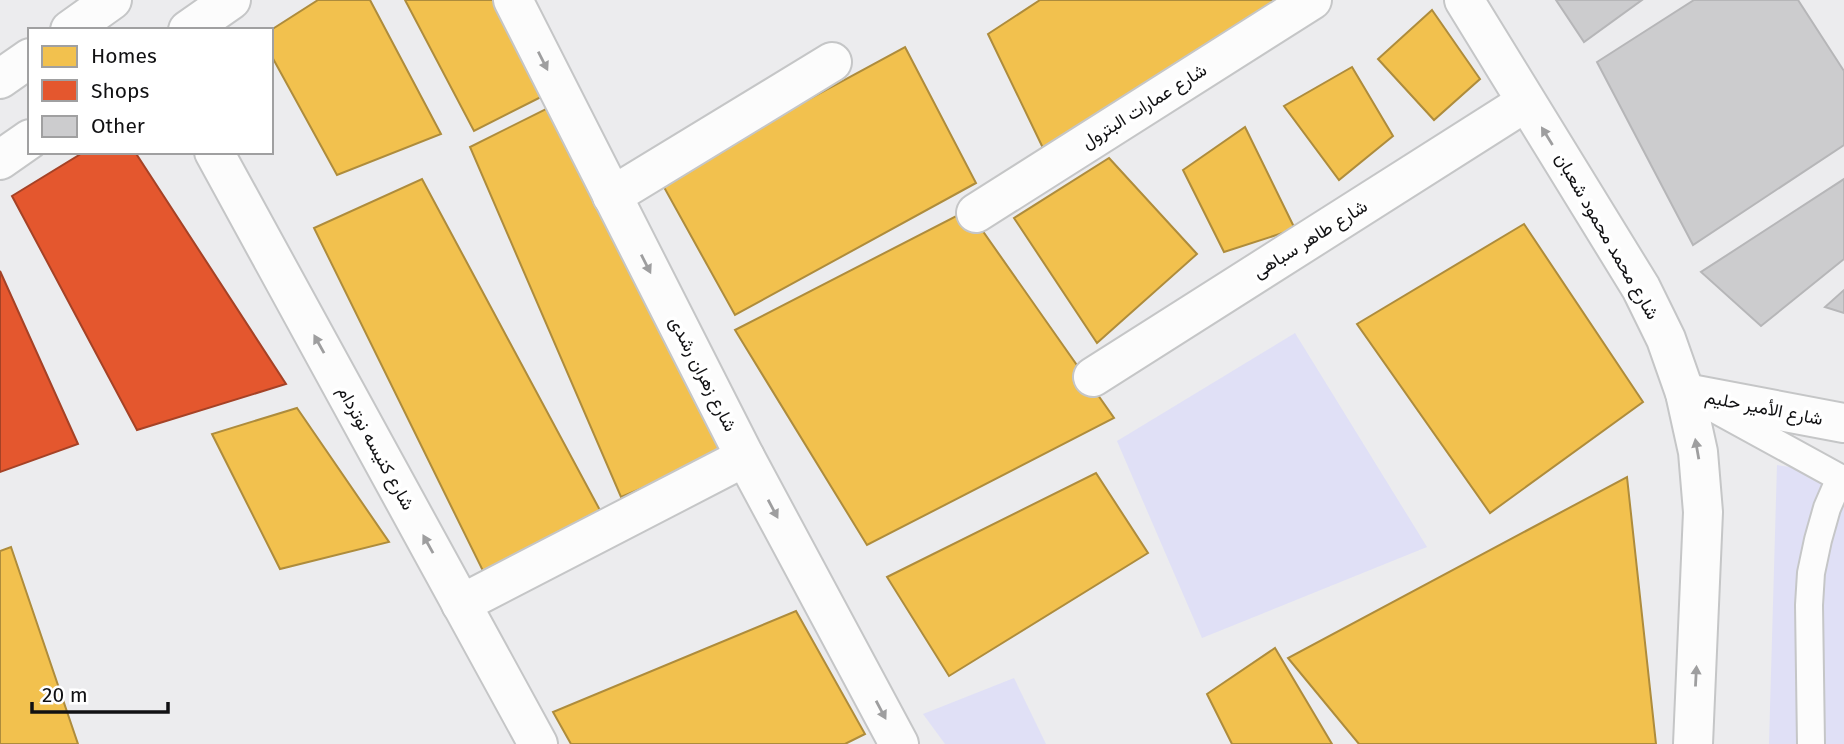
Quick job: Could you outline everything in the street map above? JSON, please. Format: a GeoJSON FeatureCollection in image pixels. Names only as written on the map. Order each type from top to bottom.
{"type":"FeatureCollection","features":[{"type":"Feature","properties":{"kind":"street"},"geometry":{"type":"LineString","coordinates":[[73,28],[112,0]]}},
{"type":"Feature","properties":{"kind":"street"},"geometry":{"type":"LineString","coordinates":[[191,28],[231,0]]}},
{"type":"Feature","properties":{"kind":"street","name":"شارع زهران رشدى"},"geometry":{"type":"LineString","coordinates":[[513,0],[745,457],[899,744]]}},
{"type":"Feature","properties":{"kind":"street","name":"شارع عمارات البترول"},"geometry":{"type":"LineString","coordinates":[[976,213],[1312,0]]}},
{"type":"Feature","properties":{"kind":"street","name":"شارع محمد محمود شعبان"},"geometry":{"type":"LineString","coordinates":[[1464,0],[1641,288],[1666,339],[1685,393],[1698,452],[1703,512],[1693,744]]}},
{"type":"Feature","properties":{"kind":"street"},"geometry":{"type":"LineString","coordinates":[[0,79],[28,59]]}},
{"type":"Feature","properties":{"kind":"street"},"geometry":{"type":"LineString","coordinates":[[612,196],[832,62]]}},
{"type":"Feature","properties":{"kind":"street","name":"شارع طاهر سباهى"},"geometry":{"type":"LineString","coordinates":[[1093,377],[1526,102]]}},
{"type":"Feature","properties":{"kind":"street"},"geometry":{"type":"LineString","coordinates":[[0,160],[28,140]]}},
{"type":"Feature","properties":{"kind":"street","name":"شارع كنيسه نوتردام"},"geometry":{"type":"LineString","coordinates":[[215,154],[538,744]]}},
{"type":"Feature","properties":{"kind":"street","name":"شارع الأمير حليم"},"geometry":{"type":"LineString","coordinates":[[1685,393],[1844,423]]}},
{"type":"Feature","properties":{"kind":"street"},"geometry":{"type":"LineString","coordinates":[[461,604],[745,457]]}},
{"type":"Feature","properties":{"kind":"lane"},"geometry":{"type":"LineString","coordinates":[[1685,393],[1842,479],[1827,508],[1811,573],[1811,744]]}},
{"type":"Feature","properties":{"kind":"shaded area"},"geometry":{"type":"Polygon","coordinates":[[[1295,333],[1427,547],[1202,638],[1117,441],[1295,333]]]}},
{"type":"Feature","properties":{"kind":"shaded area"},"geometry":{"type":"Polygon","coordinates":[[[1777,465],[1844,475],[1844,744],[1769,744],[1777,465]]]}},
{"type":"Feature","properties":{"kind":"shaded area"},"geometry":{"type":"Polygon","coordinates":[[[1014,678],[1046,744],[945,744],[923,714],[1014,678]]]}},
{"type":"Feature","properties":{"kind":"building: Homes"},"geometry":{"type":"Polygon","coordinates":[[[318,0],[370,0],[441,134],[337,175],[273,59],[273,29],[318,0]]]}},
{"type":"Feature","properties":{"kind":"building: Homes"},"geometry":{"type":"Polygon","coordinates":[[[405,0],[494,0],[541,97],[474,131],[405,0]]]}},
{"type":"Feature","properties":{"kind":"building: Homes"},"geometry":{"type":"Polygon","coordinates":[[[1040,0],[1289,0],[1043,148],[988,34],[1040,0]]]}},
{"type":"Feature","properties":{"kind":"building: Homes"},"geometry":{"type":"Polygon","coordinates":[[[1432,10],[1480,79],[1434,120],[1378,59],[1432,10]]]}},
{"type":"Feature","properties":{"kind":"building: Homes"},"geometry":{"type":"Polygon","coordinates":[[[905,47],[976,183],[735,315],[660,180],[905,47]]]}},
{"type":"Feature","properties":{"kind":"building: Homes"},"geometry":{"type":"Polygon","coordinates":[[[1352,67],[1393,136],[1339,180],[1284,106],[1352,67]]]}},
{"type":"Feature","properties":{"kind":"building: Homes"},"geometry":{"type":"Polygon","coordinates":[[[554,105],[722,455],[621,497],[470,147],[554,105]]]}},
{"type":"Feature","properties":{"kind":"building: Homes"},"geometry":{"type":"Polygon","coordinates":[[[1245,127],[1295,229],[1224,252],[1183,170],[1245,127]]]}},
{"type":"Feature","properties":{"kind":"building: Homes"},"geometry":{"type":"Polygon","coordinates":[[[1109,158],[1197,254],[1097,343],[1014,218],[1109,158]]]}},
{"type":"Feature","properties":{"kind":"building: Homes"},"geometry":{"type":"Polygon","coordinates":[[[422,179],[602,514],[485,575],[314,228],[422,179]]]}},
{"type":"Feature","properties":{"kind":"building: Homes"},"geometry":{"type":"Polygon","coordinates":[[[968,210],[1114,418],[867,545],[735,330],[968,210]]]}},
{"type":"Feature","properties":{"kind":"building: Homes"},"geometry":{"type":"Polygon","coordinates":[[[1524,224],[1643,402],[1490,513],[1357,324],[1524,224]]]}},
{"type":"Feature","properties":{"kind":"building: Homes"},"geometry":{"type":"Polygon","coordinates":[[[297,408],[389,542],[280,569],[212,434],[297,408]]]}},
{"type":"Feature","properties":{"kind":"building: Homes"},"geometry":{"type":"Polygon","coordinates":[[[1096,473],[1148,553],[949,676],[887,577],[1096,473]]]}},
{"type":"Feature","properties":{"kind":"building: Homes"},"geometry":{"type":"Polygon","coordinates":[[[1627,477],[1656,744],[1359,744],[1288,658],[1627,477]]]}},
{"type":"Feature","properties":{"kind":"building: Homes"},"geometry":{"type":"Polygon","coordinates":[[[11,547],[78,744],[0,744],[0,551],[11,547]]]}},
{"type":"Feature","properties":{"kind":"building: Homes"},"geometry":{"type":"Polygon","coordinates":[[[796,611],[865,734],[845,744],[571,744],[553,712],[796,611]]]}},
{"type":"Feature","properties":{"kind":"building: Homes"},"geometry":{"type":"Polygon","coordinates":[[[1275,648],[1332,744],[1232,744],[1207,694],[1275,648]]]}},
{"type":"Feature","properties":{"kind":"building: Shops"},"geometry":{"type":"Polygon","coordinates":[[[81,154],[136,154],[286,384],[137,430],[12,196],[81,154]]]}},
{"type":"Feature","properties":{"kind":"building: Shops"},"geometry":{"type":"Polygon","coordinates":[[[0,271],[78,444],[0,472],[0,271]]]}},
{"type":"Feature","properties":{"kind":"building: Other"},"geometry":{"type":"Polygon","coordinates":[[[1556,0],[1642,0],[1584,42],[1556,0]]]}},
{"type":"Feature","properties":{"kind":"building: Other"},"geometry":{"type":"Polygon","coordinates":[[[1694,0],[1798,0],[1844,71],[1844,145],[1693,245],[1597,62],[1694,0]]]}},
{"type":"Feature","properties":{"kind":"building: Other"},"geometry":{"type":"Polygon","coordinates":[[[1844,179],[1844,259],[1761,326],[1701,272],[1844,179]]]}},
{"type":"Feature","properties":{"kind":"building: Other"},"geometry":{"type":"Polygon","coordinates":[[[1844,290],[1844,313],[1825,307],[1844,290]]]}}]}
